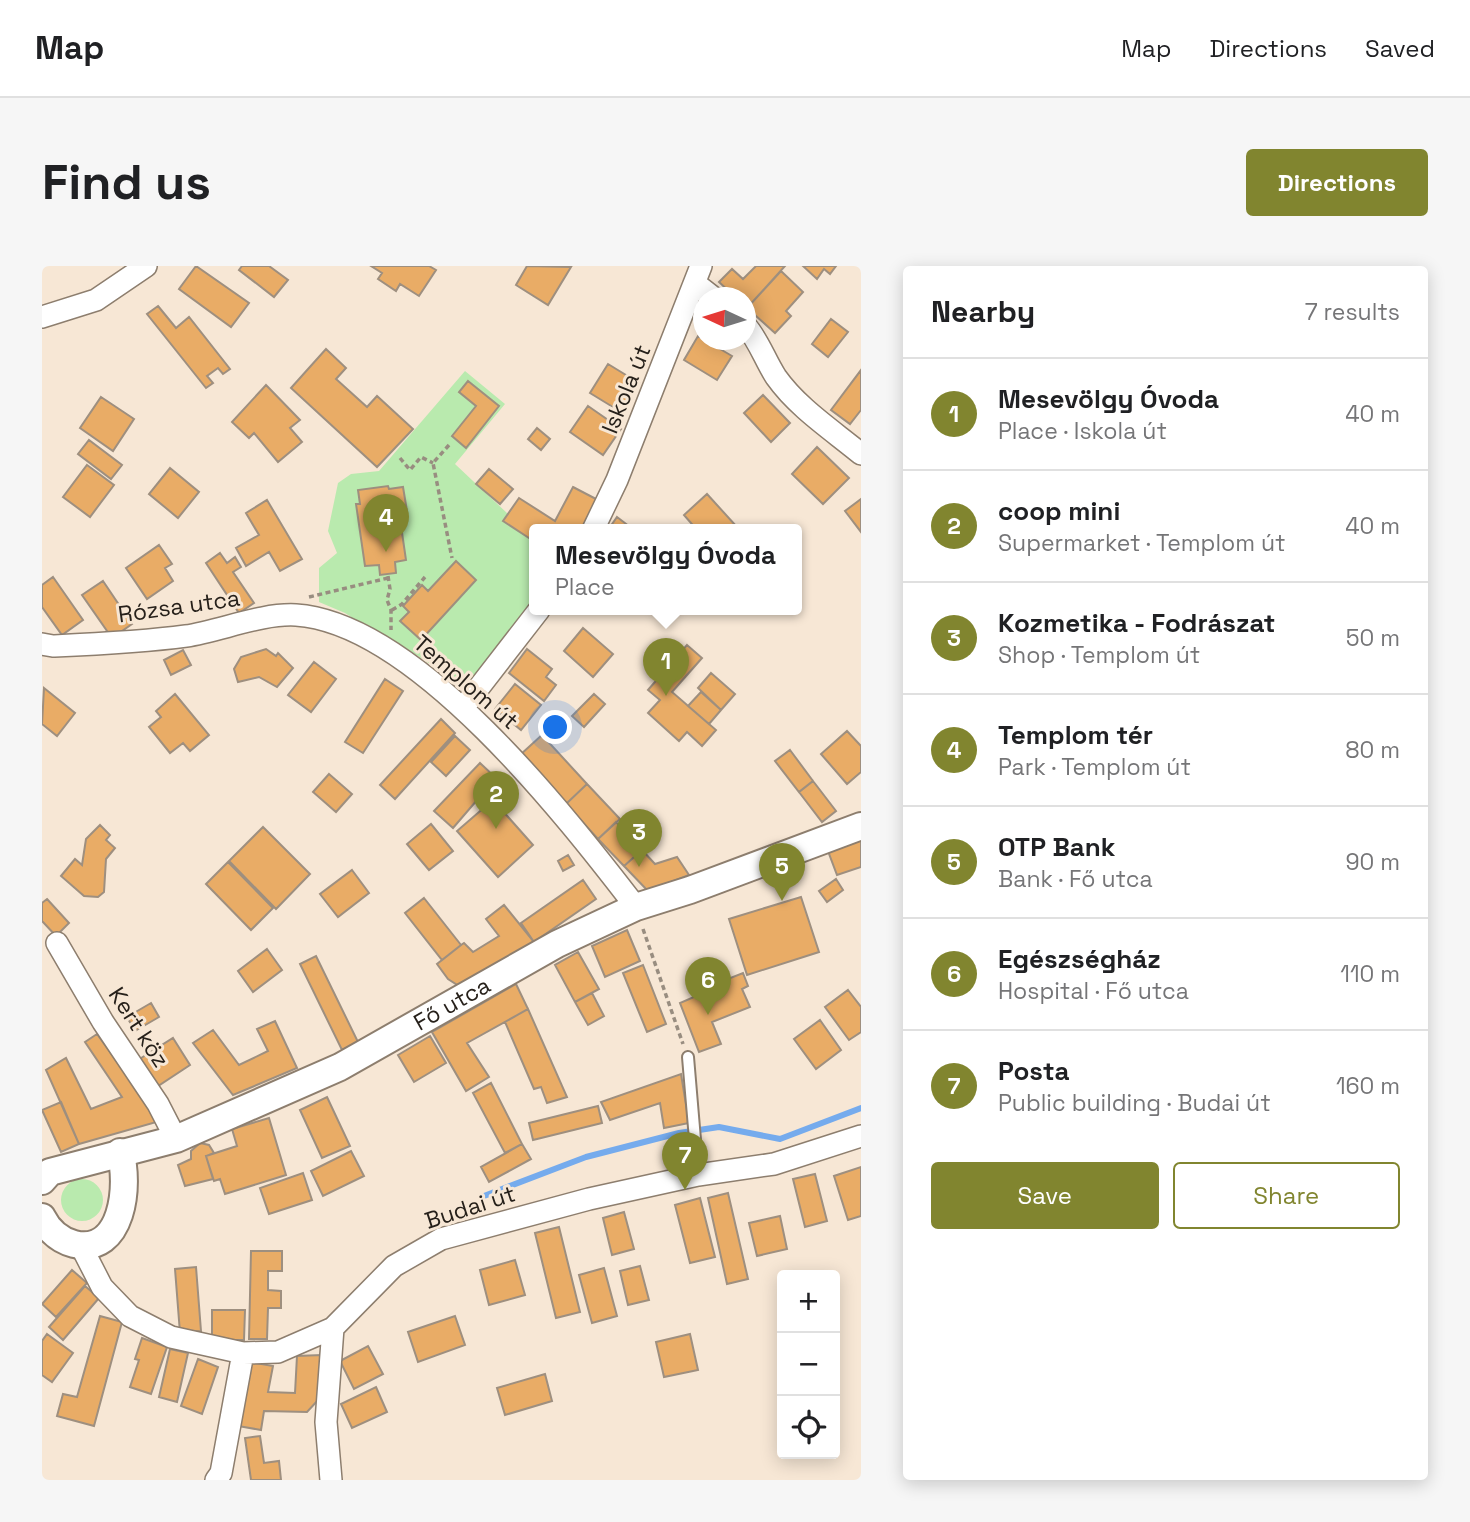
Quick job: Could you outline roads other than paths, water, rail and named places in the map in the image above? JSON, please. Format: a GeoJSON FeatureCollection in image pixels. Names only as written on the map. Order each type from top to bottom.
{"type":"FeatureCollection","features":[{"type":"Feature","properties":{"kind":"street"},"geometry":{"type":"LineString","coordinates":[[42,317],[96,300],[146,266]]}},
{"type":"Feature","properties":{"kind":"street","name":"Iskola út"},"geometry":{"type":"LineString","coordinates":[[596,524],[610,498],[699,275]]}},
{"type":"Feature","properties":{"kind":"street"},"geometry":{"type":"LineString","coordinates":[[756,338],[776,377],[803,406],[861,454]]}},
{"type":"Feature","properties":{"kind":"street","name":"Rózsa utca"},"geometry":{"type":"LineString","coordinates":[[42,644],[53,646],[187,636],[293,615],[323,620]]}},
{"type":"Feature","properties":{"kind":"street"},"geometry":{"type":"LineString","coordinates":[[463,708],[535,615]]}},
{"type":"Feature","properties":{"kind":"street","name":"Templom út"},"geometry":{"type":"LineString","coordinates":[[323,620],[397,655],[463,708],[511,757],[636,907]]}},
{"type":"Feature","properties":{"kind":"street","name":"Fő utca"},"geometry":{"type":"LineString","coordinates":[[42,1179],[50,1172],[176,1139],[340,1067],[557,944],[636,907],[690,890],[861,826]]}},
{"type":"Feature","properties":{"kind":"street","name":"Kert köz"},"geometry":{"type":"LineString","coordinates":[[57,943],[103,1022],[158,1104],[176,1139]]}},
{"type":"Feature","properties":{"kind":"street","name":"Budai út"},"geometry":{"type":"LineString","coordinates":[[81,1246],[102,1286],[130,1316],[171,1337],[243,1353],[278,1352],[333,1328],[394,1266],[442,1240],[589,1199],[698,1175],[774,1164],[861,1136]]}},
{"type":"Feature","properties":{"kind":"street"},"geometry":{"type":"LineString","coordinates":[[42,1217],[57,1236],[81,1246],[102,1242],[115,1224],[125,1179],[120,1152]]}},
{"type":"Feature","properties":{"kind":"street"},"geometry":{"type":"LineString","coordinates":[[331,1480],[326,1422],[333,1328]]}},
{"type":"Feature","properties":{"kind":"street"},"geometry":{"type":"LineString","coordinates":[[216,1480],[221,1473],[243,1353]]}},
{"type":"Feature","properties":{"kind":"lane"},"geometry":{"type":"LineString","coordinates":[[688,1057],[698,1175]]}},
{"type":"Feature","properties":{"kind":"waterway"},"geometry":{"type":"LineString","coordinates":[[484,1196],[586,1157],[679,1133],[719,1127],[780,1139],[861,1108]]}},
{"type":"Feature","properties":{"kind":"place","name":"Templom tér"},"geometry":{"type":"Point","coordinates":[386,552]}},
{"type":"Feature","properties":{"kind":"place","name":"Mesevölgy Óvoda"},"geometry":{"type":"Point","coordinates":[666,696]}},
{"type":"Feature","properties":{"kind":"place","name":"coop mini"},"geometry":{"type":"Point","coordinates":[496,829]}},
{"type":"Feature","properties":{"kind":"place","name":"Kozmetika - Fodrászat"},"geometry":{"type":"Point","coordinates":[639,867]}},
{"type":"Feature","properties":{"kind":"place","name":"OTP Bank"},"geometry":{"type":"Point","coordinates":[782,901]}},
{"type":"Feature","properties":{"kind":"place","name":"Egészségház"},"geometry":{"type":"Point","coordinates":[708,1015]}},
{"type":"Feature","properties":{"kind":"place","name":"Posta"},"geometry":{"type":"Point","coordinates":[685,1190]}}]}
